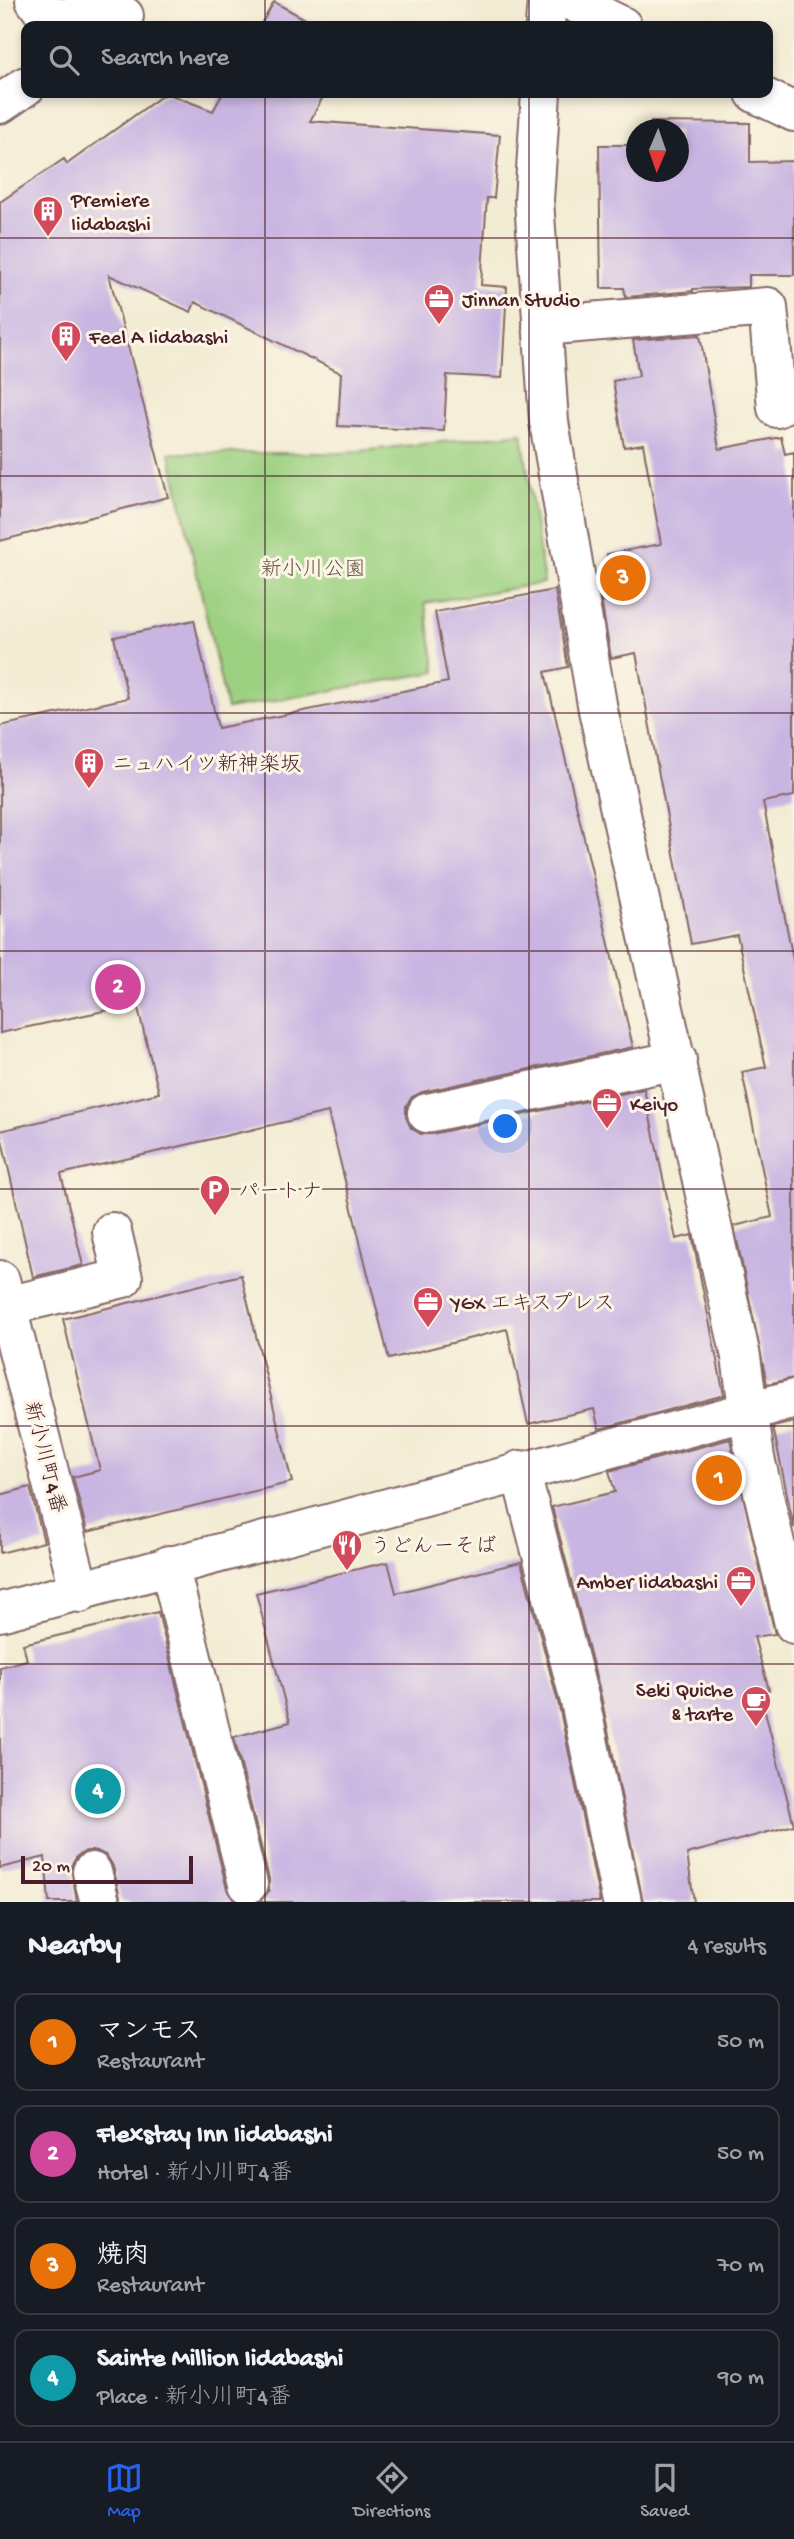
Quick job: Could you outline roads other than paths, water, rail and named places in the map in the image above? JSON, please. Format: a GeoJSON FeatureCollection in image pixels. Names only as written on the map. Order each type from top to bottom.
{"type":"FeatureCollection","features":[{"type":"Feature","properties":{"kind":"street"},"geometry":{"type":"LineString","coordinates":[[35,0],[48,18],[127,14]]}},
{"type":"Feature","properties":{"kind":"street"},"geometry":{"type":"LineString","coordinates":[[545,21],[547,0]]}},
{"type":"Feature","properties":{"kind":"street"},"geometry":{"type":"LineString","coordinates":[[569,0],[612,21]]}},
{"type":"Feature","properties":{"kind":"street"},"geometry":{"type":"LineString","coordinates":[[0,104],[21,89]]}},
{"type":"Feature","properties":{"kind":"street"},"geometry":{"type":"LineString","coordinates":[[541,98],[534,200],[549,422],[598,710],[741,1357],[755,1458],[794,1624]]}},
{"type":"Feature","properties":{"kind":"street"},"geometry":{"type":"LineString","coordinates":[[765,98],[794,112]]}},
{"type":"Feature","properties":{"kind":"street"},"geometry":{"type":"LineString","coordinates":[[542,326],[768,307],[777,408]]}},
{"type":"Feature","properties":{"kind":"street"},"geometry":{"type":"LineString","coordinates":[[427,1113],[677,1060]]}},
{"type":"Feature","properties":{"kind":"street"},"geometry":{"type":"LineString","coordinates":[[3,1293],[123,1279],[112,1233]]}},
{"type":"Feature","properties":{"kind":"street","name":"新小川町4番"},"geometry":{"type":"LineString","coordinates":[[3,1293],[80,1593]]}},
{"type":"Feature","properties":{"kind":"street"},"geometry":{"type":"LineString","coordinates":[[0,1612],[80,1593],[169,1565],[520,1470],[794,1399]]}},
{"type":"Feature","properties":{"kind":"street"},"geometry":{"type":"LineString","coordinates":[[520,1470],[580,1701],[622,1902]]}},
{"type":"Feature","properties":{"kind":"street"},"geometry":{"type":"LineString","coordinates":[[169,1565],[248,1884]]}},
{"type":"Feature","properties":{"kind":"place","name":"Premiere Iidabashi"},"geometry":{"type":"Point","coordinates":[48,238]}},
{"type":"Feature","properties":{"kind":"place","name":"Jinnan Studio"},"geometry":{"type":"Point","coordinates":[439,326]}},
{"type":"Feature","properties":{"kind":"place","name":"Feel A Iidabashi"},"geometry":{"type":"Point","coordinates":[66,363]}},
{"type":"Feature","properties":{"kind":"place","name":"焼肉"},"geometry":{"type":"Point","coordinates":[623,578]}},
{"type":"Feature","properties":{"kind":"place","name":"ニュハイツ新神楽坂"},"geometry":{"type":"Point","coordinates":[89,790]}},
{"type":"Feature","properties":{"kind":"place","name":"Flexstay Inn Iidabashi"},"geometry":{"type":"Point","coordinates":[118,987]}},
{"type":"Feature","properties":{"kind":"place","name":"Keiyo"},"geometry":{"type":"Point","coordinates":[607,1130]}},
{"type":"Feature","properties":{"kind":"place","name":"パートナ"},"geometry":{"type":"Point","coordinates":[215,1217]}},
{"type":"Feature","properties":{"kind":"place","name":"YGX エキスプレス"},"geometry":{"type":"Point","coordinates":[428,1329]}},
{"type":"Feature","properties":{"kind":"place","name":"マンモス"},"geometry":{"type":"Point","coordinates":[719,1478]}},
{"type":"Feature","properties":{"kind":"place","name":"うどんーそば"},"geometry":{"type":"Point","coordinates":[347,1572]}},
{"type":"Feature","properties":{"kind":"place","name":"Amber Iidabashi"},"geometry":{"type":"Point","coordinates":[741,1608]}},
{"type":"Feature","properties":{"kind":"place","name":"Seki Quiche & tarte"},"geometry":{"type":"Point","coordinates":[756,1728]}},
{"type":"Feature","properties":{"kind":"place","name":"Sainte Million Iidabashi"},"geometry":{"type":"Point","coordinates":[98,1791]}},
{"type":"Feature","properties":{"kind":"park label","name":"新小川公園"},"geometry":{"type":"Point","coordinates":[313,568]}}]}
